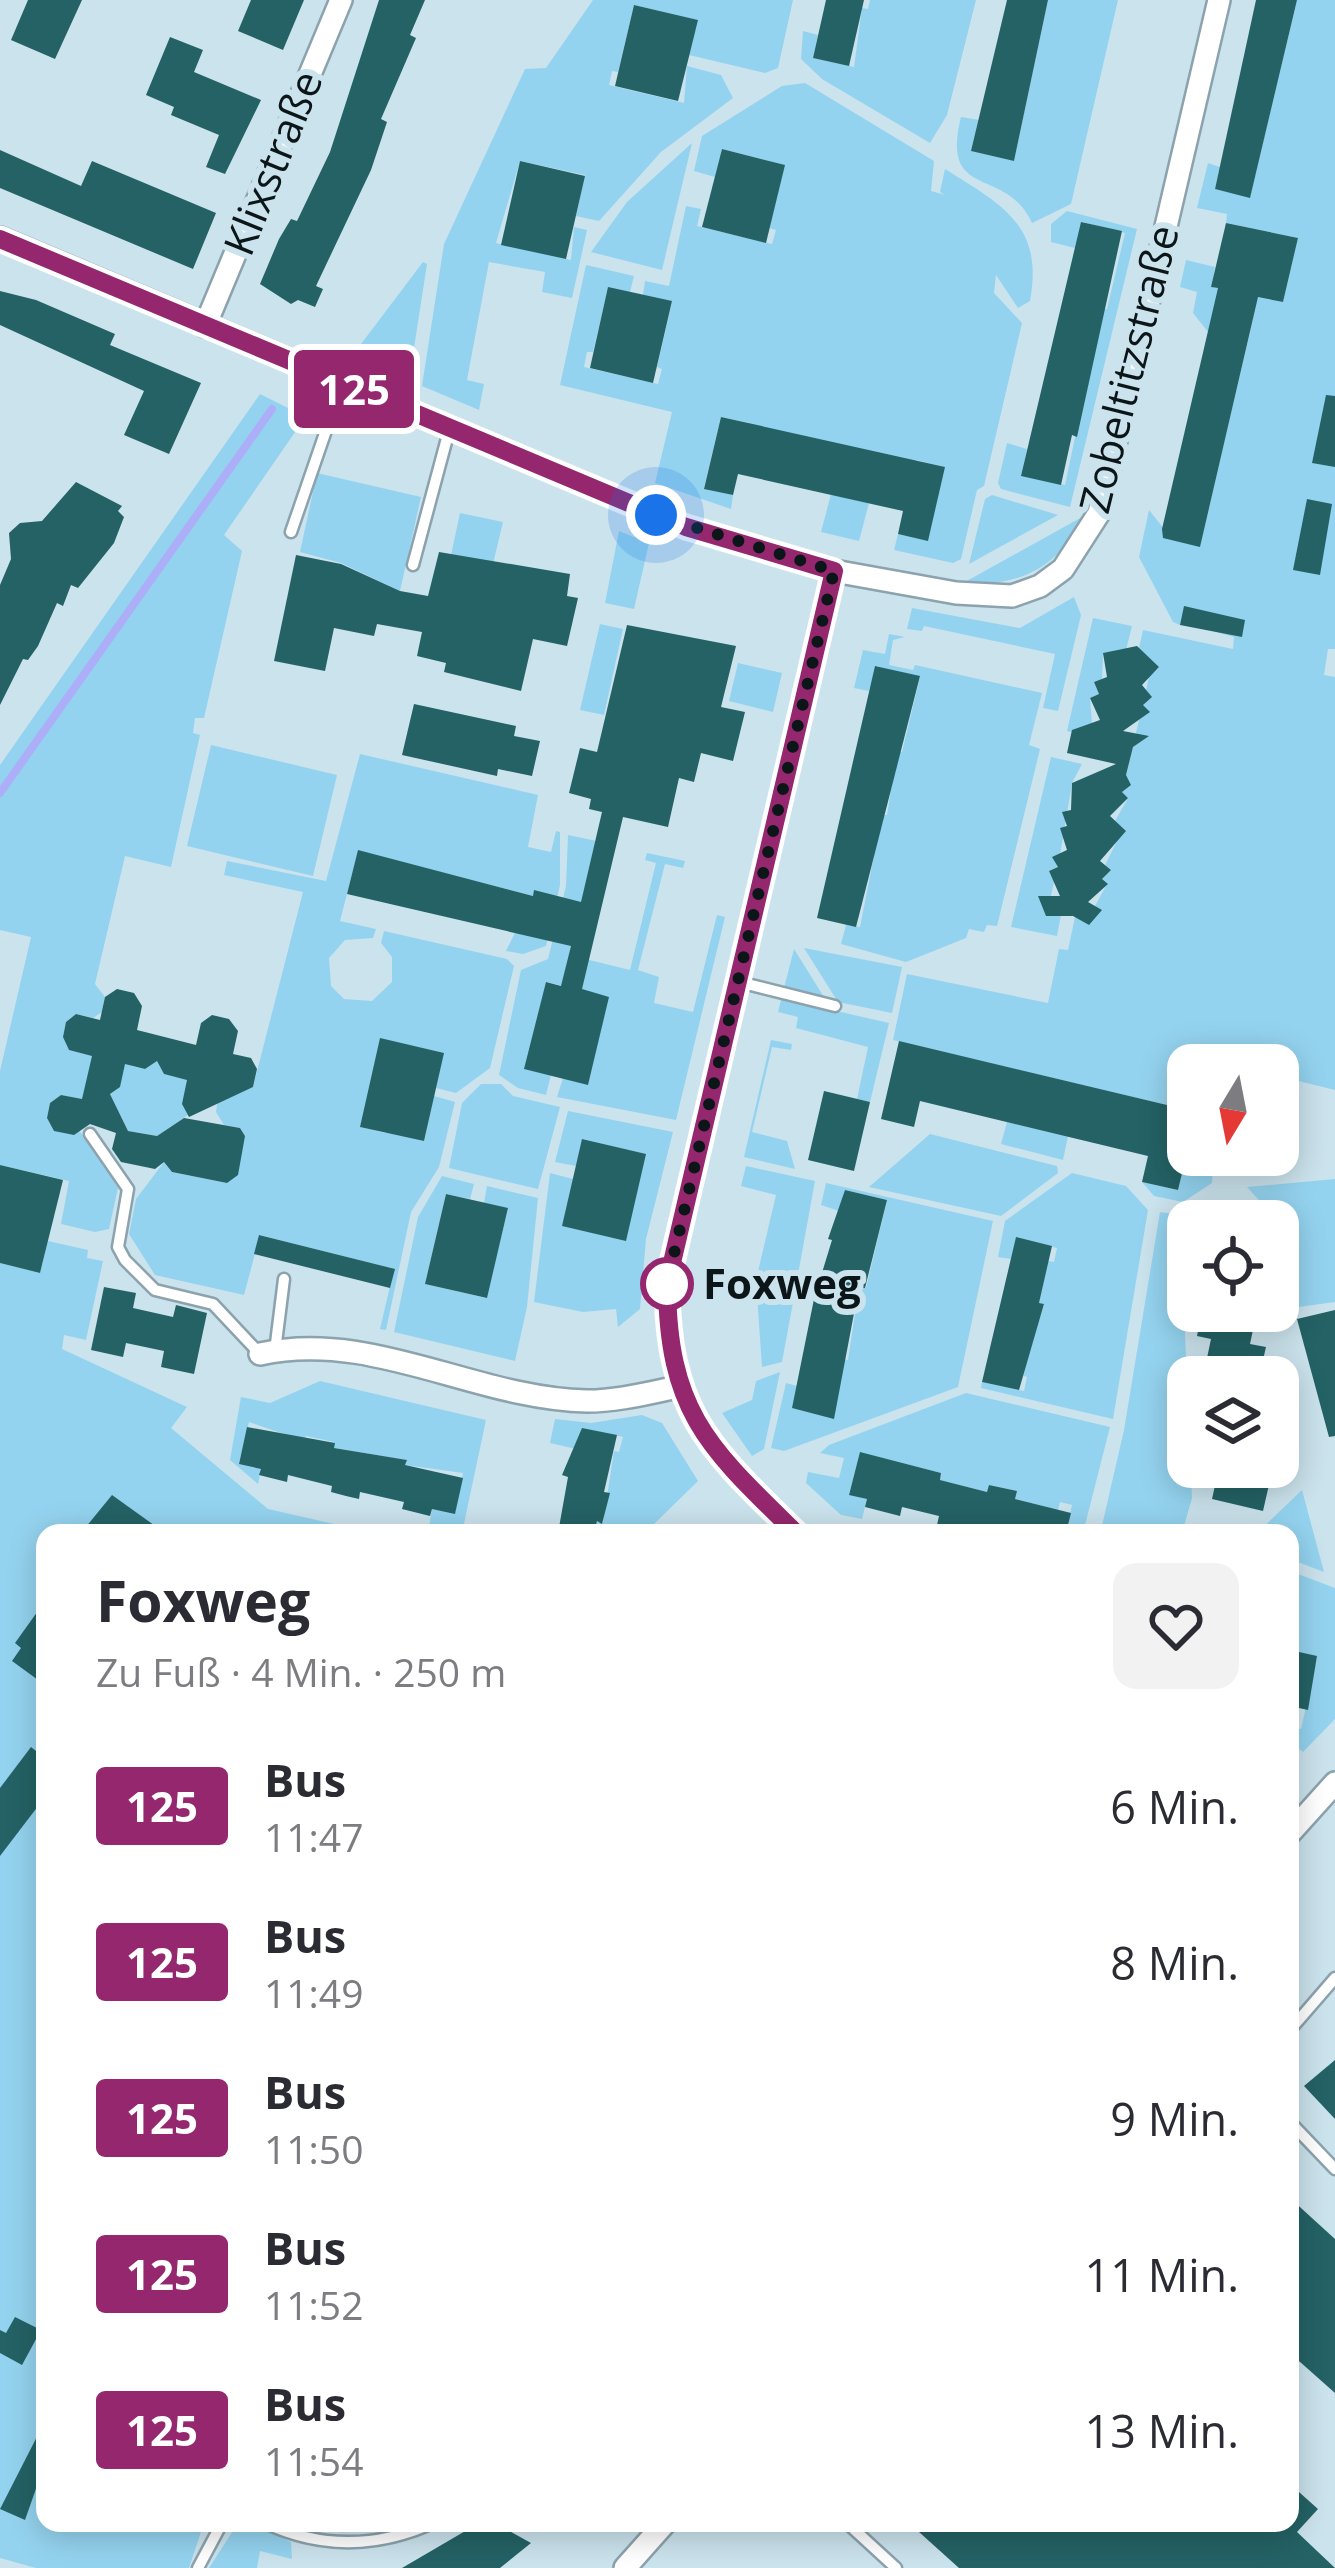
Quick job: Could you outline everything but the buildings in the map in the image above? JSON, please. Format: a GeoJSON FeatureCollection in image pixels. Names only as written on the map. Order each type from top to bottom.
{"type":"FeatureCollection","features":[{"type":"Feature","properties":{"kind":"street","name":"Klixstraße"},"geometry":{"type":"LineString","coordinates":[[205,326],[341,0]]}},
{"type":"Feature","properties":{"kind":"street","name":"Zobeltitzstraße"},"geometry":{"type":"LineString","coordinates":[[0,238],[686,527],[834,571],[990,598],[1040,586],[1072,559],[1099,513],[1219,0]]}},
{"type":"Feature","properties":{"kind":"street"},"geometry":{"type":"LineString","coordinates":[[787,1524],[725,1463],[678,1387],[667,1284],[834,571]]}},
{"type":"Feature","properties":{"kind":"street"},"geometry":{"type":"LineString","coordinates":[[267,1352],[324,1346],[555,1398],[620,1399],[678,1387]]}},
{"type":"Feature","properties":{"kind":"street"},"geometry":{"type":"LineString","coordinates":[[1299,1823],[1335,1784]]}},
{"type":"Feature","properties":{"kind":"street"},"geometry":{"type":"LineString","coordinates":[[625,2568],[657,2532]]}},
{"type":"Feature","properties":{"kind":"lane"},"geometry":{"type":"LineString","coordinates":[[291,532],[342,384]]}},
{"type":"Feature","properties":{"kind":"lane"},"geometry":{"type":"LineString","coordinates":[[412,565],[450,427]]}},
{"type":"Feature","properties":{"kind":"lane"},"geometry":{"type":"LineString","coordinates":[[738,982],[835,1006]]}},
{"type":"Feature","properties":{"kind":"lane"},"geometry":{"type":"LineString","coordinates":[[90,1133],[128,1189],[118,1246],[125,1260],[155,1290],[213,1304],[267,1352],[284,1279]]}},
{"type":"Feature","properties":{"kind":"lane"},"geometry":{"type":"LineString","coordinates":[[1299,2020],[1335,1978]]}},
{"type":"Feature","properties":{"kind":"lane"},"geometry":{"type":"LineString","coordinates":[[1299,2132],[1335,2170]]}},
{"type":"Feature","properties":{"kind":"lane"},"geometry":{"type":"LineString","coordinates":[[198,2568],[217,2532]]}},
{"type":"Feature","properties":{"kind":"lane"},"geometry":{"type":"LineString","coordinates":[[291,2532],[349,2544],[407,2532]]}},
{"type":"Feature","properties":{"kind":"lane"},"geometry":{"type":"LineString","coordinates":[[857,2532],[896,2568]]}},
{"type":"Feature","properties":{"kind":"shaded area"},"geometry":{"type":"Polygon","coordinates":[[[593,0],[793,0],[778,68],[765,73],[689,55],[697,20],[634,5],[618,72],[612,71],[609,85],[684,103],[687,66],[721,75],[733,98],[661,152],[599,221],[576,216],[585,175],[520,161],[496,243],[571,260],[574,227],[587,230],[572,298],[542,292],[545,272],[489,262],[467,380],[484,384],[479,410],[422,386],[444,244],[525,69],[546,68],[593,0]]]}},
{"type":"Feature","properties":{"kind":"shaded area"},"geometry":{"type":"Polygon","coordinates":[[[870,0],[976,0],[947,115],[930,143],[822,79],[801,59],[803,31],[818,35],[813,58],[854,67],[862,8],[868,9],[870,0]]]}},
{"type":"Feature","properties":{"kind":"shaded area"},"geometry":{"type":"Polygon","coordinates":[[[1048,0],[1118,0],[1071,204],[1032,223],[1007,194],[967,173],[957,144],[961,117],[979,120],[972,151],[1014,161],[1048,0]]]}},
{"type":"Feature","properties":{"kind":"shaded area"},"geometry":{"type":"Polygon","coordinates":[[[1297,0],[1335,0],[1335,649],[1328,649],[1324,675],[1335,677],[1335,1090],[1299,1081],[1299,1044],[1167,1044],[1167,1105],[893,1040],[907,974],[1048,1003],[1059,949],[1068,950],[1075,917],[1101,910],[1095,906],[1107,884],[1102,879],[1111,870],[1105,865],[1117,841],[1112,835],[1121,827],[1115,821],[1128,798],[1122,792],[1130,785],[1126,775],[1133,747],[1142,740],[1136,733],[1139,720],[1149,712],[1143,705],[1149,677],[1159,668],[1147,656],[1137,657],[1143,630],[1233,649],[1234,637],[1209,630],[1185,607],[1180,625],[1173,622],[1139,557],[1149,510],[1165,530],[1164,538],[1200,546],[1253,319],[1208,332],[1193,313],[1197,292],[1180,287],[1186,260],[1215,267],[1212,287],[1283,302],[1298,238],[1226,223],[1227,214],[1197,208],[1208,163],[1220,167],[1215,189],[1250,197],[1297,0]]]}},
{"type":"Feature","properties":{"kind":"shaded area"},"geometry":{"type":"Polygon","coordinates":[[[805,83],[934,161],[931,191],[945,195],[940,192],[945,169],[984,194],[1014,220],[1031,253],[1030,301],[1018,308],[996,275],[994,293],[1022,323],[984,486],[977,490],[961,559],[953,563],[894,550],[898,534],[928,540],[944,467],[916,460],[914,468],[748,430],[749,423],[721,417],[704,488],[733,495],[731,509],[655,483],[672,412],[560,385],[586,265],[634,276],[630,292],[608,288],[593,352],[587,352],[584,367],[658,384],[662,369],[657,367],[672,302],[643,295],[645,281],[669,286],[686,206],[701,209],[697,226],[772,244],[776,230],[769,228],[784,165],[722,149],[715,177],[694,171],[702,136],[782,86],[805,83]]]}},
{"type":"Feature","properties":{"kind":"shaded area"},"geometry":{"type":"Polygon","coordinates":[[[692,143],[662,270],[591,252],[627,202],[692,143]]]}},
{"type":"Feature","properties":{"kind":"shaded area"},"geometry":{"type":"Polygon","coordinates":[[[1067,211],[1137,229],[1070,507],[1001,489],[998,483],[1007,443],[1027,449],[1022,476],[1065,485],[1102,309],[1107,309],[1125,233],[1082,222],[1075,248],[1051,242],[1051,224],[1067,211]]]}},
{"type":"Feature","properties":{"kind":"shaded area"},"geometry":{"type":"Polygon","coordinates":[[[423,262],[427,264],[409,380],[352,356],[423,262]]]}},
{"type":"Feature","properties":{"kind":"shaded area"},"geometry":{"type":"Polygon","coordinates":[[[260,394],[306,417],[323,410],[316,428],[302,422],[224,535],[242,551],[204,718],[195,718],[193,733],[200,735],[171,867],[125,856],[95,984],[105,997],[102,1012],[93,1018],[76,1014],[65,1030],[69,1050],[85,1054],[95,1046],[101,1058],[90,1065],[85,1100],[61,1095],[50,1103],[47,1118],[54,1131],[79,1130],[118,1188],[109,1229],[95,1232],[61,1224],[69,1181],[0,1165],[0,1071],[31,937],[0,930],[0,765],[260,394]]]}},
{"type":"Feature","properties":{"kind":"shaded area"},"geometry":{"type":"Polygon","coordinates":[[[317,473],[421,497],[400,591],[341,563],[300,552],[317,473]]]}},
{"type":"Feature","properties":{"kind":"shaded area"},"geometry":{"type":"Polygon","coordinates":[[[831,494],[869,503],[859,541],[821,532],[831,494]]]}},
{"type":"Feature","properties":{"kind":"shaded area"},"geometry":{"type":"Polygon","coordinates":[[[992,495],[1058,515],[969,564],[985,499],[992,495]]]}},
{"type":"Feature","properties":{"kind":"shaded area"},"geometry":{"type":"Polygon","coordinates":[[[460,513],[503,522],[493,564],[451,555],[460,513]]]}},
{"type":"Feature","properties":{"kind":"shaded area"},"geometry":{"type":"Polygon","coordinates":[[[1082,517],[1063,548],[1036,570],[1003,582],[965,582],[1082,517]]]}},
{"type":"Feature","properties":{"kind":"shaded area"},"geometry":{"type":"Polygon","coordinates":[[[619,531],[649,543],[634,609],[605,603],[619,531]]]}},
{"type":"Feature","properties":{"kind":"shaded area"},"geometry":{"type":"Polygon","coordinates":[[[1074,597],[1081,615],[1058,711],[1043,708],[1055,654],[924,626],[922,631],[907,629],[912,608],[1020,628],[1074,597]]]}},
{"type":"Feature","properties":{"kind":"shaded area"},"geometry":{"type":"Polygon","coordinates":[[[1093,618],[1132,626],[1125,654],[1121,649],[1103,654],[1102,679],[1094,682],[1099,694],[1090,698],[1092,723],[1081,727],[1088,736],[1067,731],[1093,618]]]}},
{"type":"Feature","properties":{"kind":"shaded area"},"geometry":{"type":"Polygon","coordinates":[[[600,624],[623,629],[604,715],[580,710],[600,624]]]}},
{"type":"Feature","properties":{"kind":"shaded area"},"geometry":{"type":"Polygon","coordinates":[[[889,634],[905,637],[893,640],[889,665],[913,670],[915,665],[1042,693],[1029,745],[1040,749],[997,926],[987,925],[984,932],[969,929],[966,938],[906,962],[841,944],[846,925],[860,927],[897,752],[902,752],[920,677],[876,666],[869,691],[854,688],[863,650],[885,654],[889,634]]]}},
{"type":"Feature","properties":{"kind":"shaded area"},"geometry":{"type":"Polygon","coordinates":[[[738,663],[782,673],[773,712],[729,701],[738,663]]]}},
{"type":"Feature","properties":{"kind":"shaded area"},"geometry":{"type":"Polygon","coordinates":[[[211,745],[337,775],[313,876],[187,846],[211,745]]]}},
{"type":"Feature","properties":{"kind":"shaded area"},"geometry":{"type":"Polygon","coordinates":[[[360,754],[538,795],[528,847],[551,852],[556,831],[560,832],[560,885],[546,946],[523,954],[506,951],[533,896],[358,851],[340,921],[376,929],[373,938],[345,940],[329,958],[331,986],[344,999],[372,1001],[392,982],[392,957],[381,943],[384,931],[507,959],[514,966],[490,1068],[456,1093],[436,1088],[443,1053],[380,1039],[361,1127],[385,1133],[387,1128],[424,1141],[434,1096],[455,1102],[439,1167],[411,1212],[386,1330],[380,1329],[394,1269],[260,1235],[244,1295],[155,1275],[129,1234],[136,1199],[164,1162],[172,1172],[227,1183],[245,1136],[240,1128],[224,1125],[216,1112],[218,1098],[253,1087],[303,892],[224,875],[227,861],[326,881],[360,754]]]}},
{"type":"Feature","properties":{"kind":"shaded area"},"geometry":{"type":"Polygon","coordinates":[[[1051,757],[1082,764],[1072,783],[1058,867],[1049,871],[1054,882],[1051,896],[1043,897],[1061,915],[1057,936],[1011,927],[1051,757]]]}},
{"type":"Feature","properties":{"kind":"shaded area"},"geometry":{"type":"Polygon","coordinates":[[[568,835],[616,845],[594,848],[569,955],[630,970],[656,863],[645,860],[647,853],[685,861],[683,868],[665,864],[638,970],[659,977],[654,1003],[693,1012],[717,915],[725,917],[676,1120],[557,1097],[563,1078],[588,1084],[608,998],[547,982],[525,1069],[551,1075],[546,1095],[518,1088],[499,1075],[521,970],[548,959],[566,886],[568,835]]]}},
{"type":"Feature","properties":{"kind":"shaded area"},"geometry":{"type":"Polygon","coordinates":[[[804,948],[902,967],[892,1013],[838,1002],[804,948]]]}},
{"type":"Feature","properties":{"kind":"shaded area"},"geometry":{"type":"Polygon","coordinates":[[[794,949],[832,1010],[889,1023],[870,1102],[857,1099],[868,1047],[796,1028],[798,1017],[778,1012],[794,949]]]}},
{"type":"Feature","properties":{"kind":"shaded area"},"geometry":{"type":"Polygon","coordinates":[[[771,1040],[792,1044],[791,1050],[772,1047],[752,1132],[787,1141],[795,1169],[744,1157],[771,1040]]]}},
{"type":"Feature","properties":{"kind":"shaded area"},"geometry":{"type":"Polygon","coordinates":[[[122,1054],[132,1066],[145,1069],[157,1061],[164,1074],[180,1078],[190,1072],[188,1115],[157,1136],[128,1131],[110,1094],[120,1086],[122,1054]]]}},
{"type":"Feature","properties":{"kind":"shaded area"},"geometry":{"type":"Polygon","coordinates":[[[481,1084],[501,1084],[513,1096],[560,1107],[538,1189],[449,1168],[462,1103],[481,1084]]]}},
{"type":"Feature","properties":{"kind":"shaded area"},"geometry":{"type":"Polygon","coordinates":[[[568,1111],[673,1132],[646,1239],[640,1309],[618,1327],[616,1309],[583,1312],[534,1302],[550,1173],[573,1179],[646,1155],[583,1139],[576,1166],[555,1162],[568,1111]]]}},
{"type":"Feature","properties":{"kind":"shaded area"},"geometry":{"type":"Polygon","coordinates":[[[1007,1122],[1068,1136],[1063,1160],[1001,1144],[1007,1122]]]}},
{"type":"Feature","properties":{"kind":"shaded area"},"geometry":{"type":"Polygon","coordinates":[[[930,1134],[1057,1166],[1058,1173],[1001,1216],[869,1187],[930,1134]]]}},
{"type":"Feature","properties":{"kind":"shaded area"},"geometry":{"type":"Polygon","coordinates":[[[746,1166],[815,1181],[795,1291],[764,1283],[764,1289],[794,1297],[782,1362],[762,1367],[756,1280],[776,1195],[741,1186],[746,1166]]]}},
{"type":"Feature","properties":{"kind":"shaded area"},"geometry":{"type":"Polygon","coordinates":[[[1072,1173],[1126,1186],[1148,1210],[1113,1419],[981,1388],[982,1382],[1024,1391],[1027,1377],[1022,1375],[1044,1305],[1039,1303],[1048,1261],[1054,1262],[1057,1248],[1016,1238],[1011,1259],[998,1257],[1005,1221],[1072,1173]]]}},
{"type":"Feature","properties":{"kind":"shaded area"},"geometry":{"type":"Polygon","coordinates":[[[442,1176],[474,1184],[470,1199],[446,1194],[425,1284],[486,1298],[508,1209],[484,1203],[487,1186],[538,1198],[527,1307],[515,1361],[394,1332],[418,1217],[442,1176]]]}},
{"type":"Feature","properties":{"kind":"shaded area"},"geometry":{"type":"Polygon","coordinates":[[[1181,1176],[1212,1176],[1212,1183],[1186,1200],[1154,1196],[1142,1182],[1178,1190],[1181,1176]]]}},
{"type":"Feature","properties":{"kind":"shaded area"},"geometry":{"type":"Polygon","coordinates":[[[1335,1179],[1335,1302],[1299,1307],[1299,1200],[1259,1200],[1247,1187],[1335,1179]]]}},
{"type":"Feature","properties":{"kind":"shaded area"},"geometry":{"type":"Polygon","coordinates":[[[826,1183],[993,1221],[958,1387],[784,1451],[771,1448],[786,1383],[797,1386],[793,1408],[834,1418],[841,1359],[848,1360],[859,1287],[866,1288],[887,1200],[845,1190],[839,1211],[821,1205],[826,1183]]]}},
{"type":"Feature","properties":{"kind":"shaded area"},"geometry":{"type":"Polygon","coordinates":[[[1160,1212],[1167,1213],[1167,1332],[1185,1332],[1186,1356],[1167,1356],[1167,1488],[1192,1488],[1192,1498],[1185,1524],[1102,1524],[1124,1430],[1160,1212]]]}},
{"type":"Feature","properties":{"kind":"shaded area"},"geometry":{"type":"Polygon","coordinates":[[[48,1241],[88,1250],[87,1258],[103,1261],[86,1340],[64,1335],[62,1349],[187,1407],[171,1428],[268,1509],[334,1524],[36,1524],[36,2532],[201,2532],[189,2568],[36,2568],[0,2558],[0,1263],[40,1273],[48,1241]]]}},
{"type":"Feature","properties":{"kind":"shaded area"},"geometry":{"type":"Polygon","coordinates":[[[780,1372],[764,1449],[752,1456],[722,1413],[752,1400],[756,1381],[780,1372]]]}},
{"type":"Feature","properties":{"kind":"shaded area"},"geometry":{"type":"Polygon","coordinates":[[[320,1381],[486,1420],[464,1524],[430,1524],[432,1509],[455,1513],[463,1473],[405,1465],[406,1460],[334,1448],[334,1442],[306,1436],[304,1441],[249,1422],[239,1463],[261,1469],[258,1484],[230,1460],[241,1397],[270,1403],[320,1381]]]}},
{"type":"Feature","properties":{"kind":"shaded area"},"geometry":{"type":"Polygon","coordinates":[[[966,1393],[1110,1427],[1085,1524],[1068,1524],[1072,1505],[1060,1502],[1058,1510],[1015,1499],[1016,1491],[990,1485],[987,1492],[940,1480],[941,1473],[861,1453],[849,1494],[867,1499],[862,1519],[841,1515],[806,1483],[808,1472],[839,1478],[844,1458],[820,1453],[829,1445],[966,1393]]]}},
{"type":"Feature","properties":{"kind":"shaded area"},"geometry":{"type":"Polygon","coordinates":[[[642,1415],[662,1423],[698,1481],[654,1524],[596,1524],[603,1523],[614,1451],[619,1452],[623,1437],[582,1428],[576,1449],[550,1443],[555,1419],[591,1423],[642,1415]]]}},
{"type":"Feature","properties":{"kind":"shaded area"},"geometry":{"type":"Polygon","coordinates":[[[1302,1490],[1324,1572],[1299,1562],[1299,1524],[1266,1524],[1302,1490]]]}},
{"type":"Feature","properties":{"kind":"shaded area"},"geometry":{"type":"Polygon","coordinates":[[[1299,1574],[1335,1588],[1335,1719],[1303,1752],[1299,1729],[1317,1657],[1299,1652],[1299,1574]]]}},
{"type":"Feature","properties":{"kind":"shaded area"},"geometry":{"type":"Polygon","coordinates":[[[232,2532],[271,2532],[291,2542],[292,2559],[260,2551],[257,2568],[209,2568],[232,2532]]]}},
{"type":"Feature","properties":{"kind":"waterway"},"geometry":{"type":"LineString","coordinates":[[0,793],[272,409]]}},
{"type":"Feature","properties":{"kind":"bus line","name":"125"},"geometry":{"type":"LineString","coordinates":[[0,239],[686,527],[834,571],[667,1284],[673,1361],[686,1406],[725,1463],[787,1524]]}},
{"type":"Feature","properties":{"kind":"place","name":"Foxweg"},"geometry":{"type":"Point","coordinates":[667,1284]}},
{"type":"Feature","properties":{"kind":"route"},"geometry":{"type":"LineString","coordinates":[[656,515],[834,571],[667,1284]]}}]}
